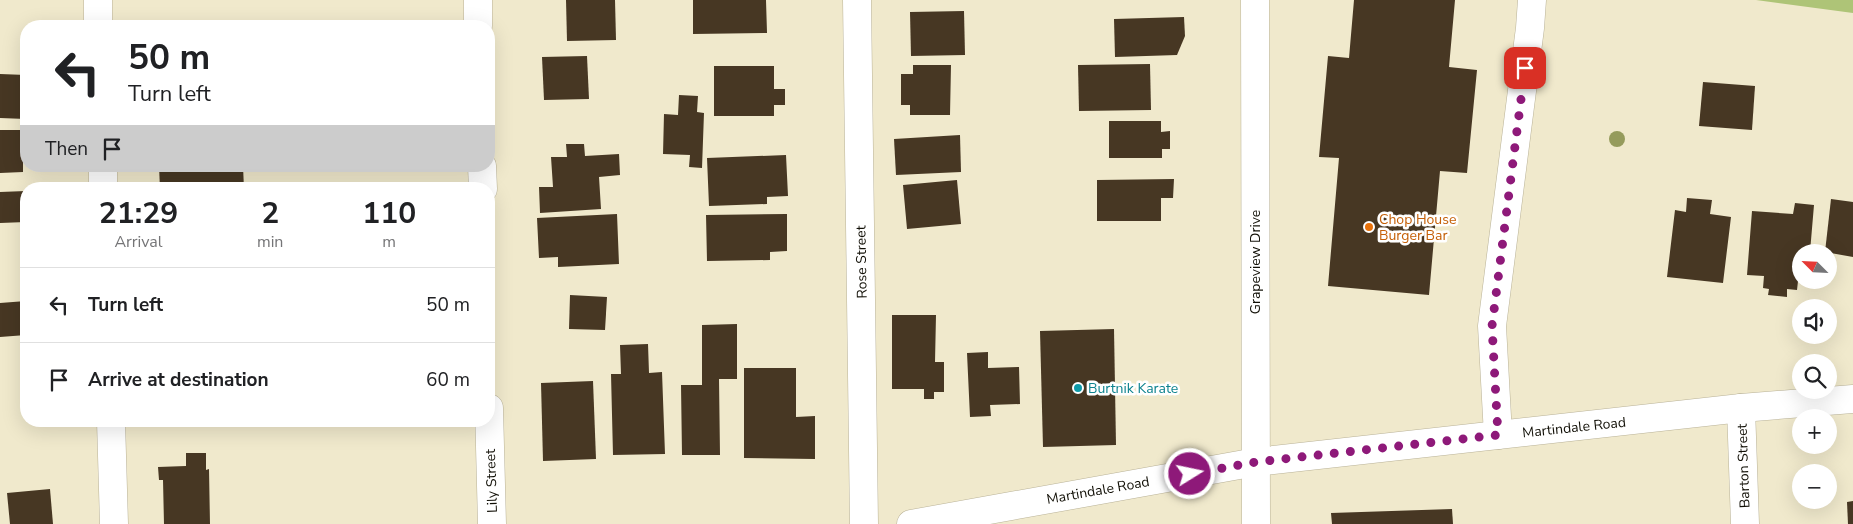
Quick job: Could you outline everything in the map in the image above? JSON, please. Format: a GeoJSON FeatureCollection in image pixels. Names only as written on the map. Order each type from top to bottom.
{"type":"FeatureCollection","features":[{"type":"Feature","properties":{"kind":"street"},"geometry":{"type":"LineString","coordinates":[[98,0],[98,20]]}},
{"type":"Feature","properties":{"kind":"street"},"geometry":{"type":"LineString","coordinates":[[478,0],[478,20]]}},
{"type":"Feature","properties":{"kind":"street","name":"Rose Street"},"geometry":{"type":"LineString","coordinates":[[857,0],[864,524]]}},
{"type":"Feature","properties":{"kind":"street","name":"Grapeview Drive"},"geometry":{"type":"LineString","coordinates":[[1255,0],[1256,524]]}},
{"type":"Feature","properties":{"kind":"street"},"geometry":{"type":"LineString","coordinates":[[1498,435],[1492,326],[1532,0]]}},
{"type":"Feature","properties":{"kind":"street","name":"Martindale Road"},"geometry":{"type":"LineString","coordinates":[[911,524],[1256,462],[1741,408],[1853,399]]}},
{"type":"Feature","properties":{"kind":"street","name":"Barton Street"},"geometry":{"type":"LineString","coordinates":[[1741,408],[1745,524]]}},
{"type":"Feature","properties":{"kind":"street"},"geometry":{"type":"LineString","coordinates":[[111,427],[114,524]]}},
{"type":"Feature","properties":{"kind":"street","name":"Lily Street"},"geometry":{"type":"LineString","coordinates":[[489,427],[492,524]]}},
{"type":"Feature","properties":{"kind":"green space"},"geometry":{"type":"Polygon","coordinates":[[[1756,0],[1853,0],[1853,13],[1756,0]]]}},
{"type":"Feature","properties":{"kind":"building"},"geometry":{"type":"Polygon","coordinates":[[[566,0],[615,0],[616,40],[567,41],[566,0]]]}},
{"type":"Feature","properties":{"kind":"building"},"geometry":{"type":"Polygon","coordinates":[[[693,0],[766,0],[767,33],[693,34],[693,0]]]}},
{"type":"Feature","properties":{"kind":"building"},"geometry":{"type":"Polygon","coordinates":[[[1354,0],[1455,0],[1449,67],[1477,70],[1467,173],[1440,171],[1429,295],[1328,286],[1339,158],[1319,157],[1328,56],[1349,58],[1354,0]]]}},
{"type":"Feature","properties":{"kind":"building"},"geometry":{"type":"Polygon","coordinates":[[[964,11],[965,55],[911,56],[910,12],[964,11]]]}},
{"type":"Feature","properties":{"kind":"building"},"geometry":{"type":"Polygon","coordinates":[[[1184,17],[1185,36],[1177,55],[1115,57],[1114,19],[1184,17]]]}},
{"type":"Feature","properties":{"kind":"building"},"geometry":{"type":"Polygon","coordinates":[[[587,56],[589,99],[544,100],[542,57],[587,56]]]}},
{"type":"Feature","properties":{"kind":"building"},"geometry":{"type":"Polygon","coordinates":[[[1150,64],[1151,110],[1079,111],[1078,65],[1150,64]]]}},
{"type":"Feature","properties":{"kind":"building"},"geometry":{"type":"Polygon","coordinates":[[[913,65],[951,65],[950,115],[910,115],[910,105],[901,105],[901,74],[913,74],[913,65]]]}},
{"type":"Feature","properties":{"kind":"building"},"geometry":{"type":"Polygon","coordinates":[[[714,66],[774,66],[774,89],[785,89],[785,105],[774,105],[774,116],[714,116],[714,66]]]}},
{"type":"Feature","properties":{"kind":"building"},"geometry":{"type":"Polygon","coordinates":[[[0,74],[20,75],[20,119],[0,118],[0,74]]]}},
{"type":"Feature","properties":{"kind":"building"},"geometry":{"type":"Polygon","coordinates":[[[1703,82],[1755,86],[1752,130],[1699,126],[1703,82]]]}},
{"type":"Feature","properties":{"kind":"building"},"geometry":{"type":"Polygon","coordinates":[[[679,95],[698,96],[697,112],[704,113],[702,168],[689,167],[690,155],[663,154],[664,114],[678,115],[679,95]]]}},
{"type":"Feature","properties":{"kind":"building"},"geometry":{"type":"Polygon","coordinates":[[[1109,121],[1161,121],[1161,132],[1170,131],[1170,149],[1162,149],[1162,158],[1109,158],[1109,121]]]}},
{"type":"Feature","properties":{"kind":"building"},"geometry":{"type":"Polygon","coordinates":[[[0,130],[20,130],[20,172],[23,172],[0,173],[0,130]]]}},
{"type":"Feature","properties":{"kind":"building"},"geometry":{"type":"Polygon","coordinates":[[[960,135],[961,172],[896,175],[894,139],[960,135]]]}},
{"type":"Feature","properties":{"kind":"building"},"geometry":{"type":"Polygon","coordinates":[[[566,144],[584,144],[585,156],[619,154],[620,175],[599,177],[601,209],[540,213],[539,187],[553,187],[551,157],[567,157],[566,144]]]}},
{"type":"Feature","properties":{"kind":"building"},"geometry":{"type":"Polygon","coordinates":[[[786,155],[788,196],[767,197],[767,204],[709,206],[707,158],[786,155]]]}},
{"type":"Feature","properties":{"kind":"building"},"geometry":{"type":"Polygon","coordinates":[[[159,172],[243,172],[244,182],[160,182],[159,172]]]}},
{"type":"Feature","properties":{"kind":"building"},"geometry":{"type":"Polygon","coordinates":[[[1174,179],[1173,198],[1161,198],[1161,221],[1097,221],[1097,180],[1174,179]]]}},
{"type":"Feature","properties":{"kind":"building"},"geometry":{"type":"Polygon","coordinates":[[[957,180],[961,224],[907,229],[903,185],[957,180]]]}},
{"type":"Feature","properties":{"kind":"building"},"geometry":{"type":"Polygon","coordinates":[[[20,191],[20,222],[0,223],[0,192],[20,191]]]}},
{"type":"Feature","properties":{"kind":"building"},"geometry":{"type":"Polygon","coordinates":[[[1687,198],[1712,200],[1710,214],[1731,217],[1723,283],[1667,277],[1675,210],[1686,212],[1687,198]]]}},
{"type":"Feature","properties":{"kind":"building"},"geometry":{"type":"Polygon","coordinates":[[[1831,199],[1853,202],[1853,257],[1838,254],[1838,244],[1826,244],[1831,199]]]}},
{"type":"Feature","properties":{"kind":"building"},"geometry":{"type":"Polygon","coordinates":[[[1795,203],[1814,205],[1811,244],[1792,244],[1792,289],[1797,290],[1787,289],[1787,297],[1768,295],[1769,289],[1763,288],[1764,276],[1747,275],[1752,211],[1793,214],[1795,203]]]}},
{"type":"Feature","properties":{"kind":"building"},"geometry":{"type":"Polygon","coordinates":[[[617,214],[619,264],[558,267],[558,257],[539,258],[537,218],[617,214]]]}},
{"type":"Feature","properties":{"kind":"building"},"geometry":{"type":"Polygon","coordinates":[[[787,214],[787,251],[770,252],[770,260],[707,261],[706,215],[787,214]]]}},
{"type":"Feature","properties":{"kind":"building"},"geometry":{"type":"Polygon","coordinates":[[[570,295],[607,297],[605,330],[569,329],[570,295]]]}},
{"type":"Feature","properties":{"kind":"building"},"geometry":{"type":"Polygon","coordinates":[[[20,301],[20,335],[0,337],[0,303],[20,301]]]}},
{"type":"Feature","properties":{"kind":"building"},"geometry":{"type":"Polygon","coordinates":[[[892,315],[936,315],[935,362],[944,362],[944,392],[934,392],[934,399],[924,399],[924,389],[892,389],[892,315]]]}},
{"type":"Feature","properties":{"kind":"building"},"geometry":{"type":"Polygon","coordinates":[[[737,324],[737,379],[719,379],[720,455],[682,455],[681,385],[702,385],[702,325],[737,324]]]}},
{"type":"Feature","properties":{"kind":"building","name":"Burtnik Karate"},"geometry":{"type":"Polygon","coordinates":[[[1114,329],[1116,445],[1043,447],[1040,331],[1114,329]]]}},
{"type":"Feature","properties":{"kind":"building"},"geometry":{"type":"Polygon","coordinates":[[[648,344],[649,373],[662,372],[665,454],[613,455],[611,374],[621,374],[620,345],[648,344]]]}},
{"type":"Feature","properties":{"kind":"building"},"geometry":{"type":"Polygon","coordinates":[[[988,352],[988,368],[1019,367],[1020,404],[990,405],[991,416],[970,417],[967,353],[988,352]]]}},
{"type":"Feature","properties":{"kind":"building"},"geometry":{"type":"Polygon","coordinates":[[[744,368],[796,368],[796,417],[815,416],[815,459],[744,458],[744,368]]]}},
{"type":"Feature","properties":{"kind":"building"},"geometry":{"type":"Polygon","coordinates":[[[593,381],[596,459],[543,461],[541,383],[593,381]]]}},
{"type":"Feature","properties":{"kind":"building"},"geometry":{"type":"Polygon","coordinates":[[[186,453],[206,453],[206,470],[209,469],[210,524],[164,524],[163,480],[159,480],[158,467],[186,466],[186,453]]]}},
{"type":"Feature","properties":{"kind":"building"},"geometry":{"type":"Polygon","coordinates":[[[50,489],[53,524],[10,524],[7,493],[50,489]]]}},
{"type":"Feature","properties":{"kind":"building"},"geometry":{"type":"Polygon","coordinates":[[[1853,501],[1853,524],[1848,524],[1847,502],[1853,501]]]}},
{"type":"Feature","properties":{"kind":"building"},"geometry":{"type":"Polygon","coordinates":[[[1452,509],[1453,524],[1332,524],[1331,513],[1452,509]]]}},
{"type":"Feature","properties":{"kind":"place","name":"Chop House Burger Bar"},"geometry":{"type":"Point","coordinates":[1369,227]}},
{"type":"Feature","properties":{"kind":"place","name":"Burtnik Karate"},"geometry":{"type":"Point","coordinates":[1078,388]}},
{"type":"Feature","properties":{"kind":"route"},"geometry":{"type":"LineString","coordinates":[[1190,474],[1256,462],[1498,435],[1492,326],[1525,68]]}}]}
